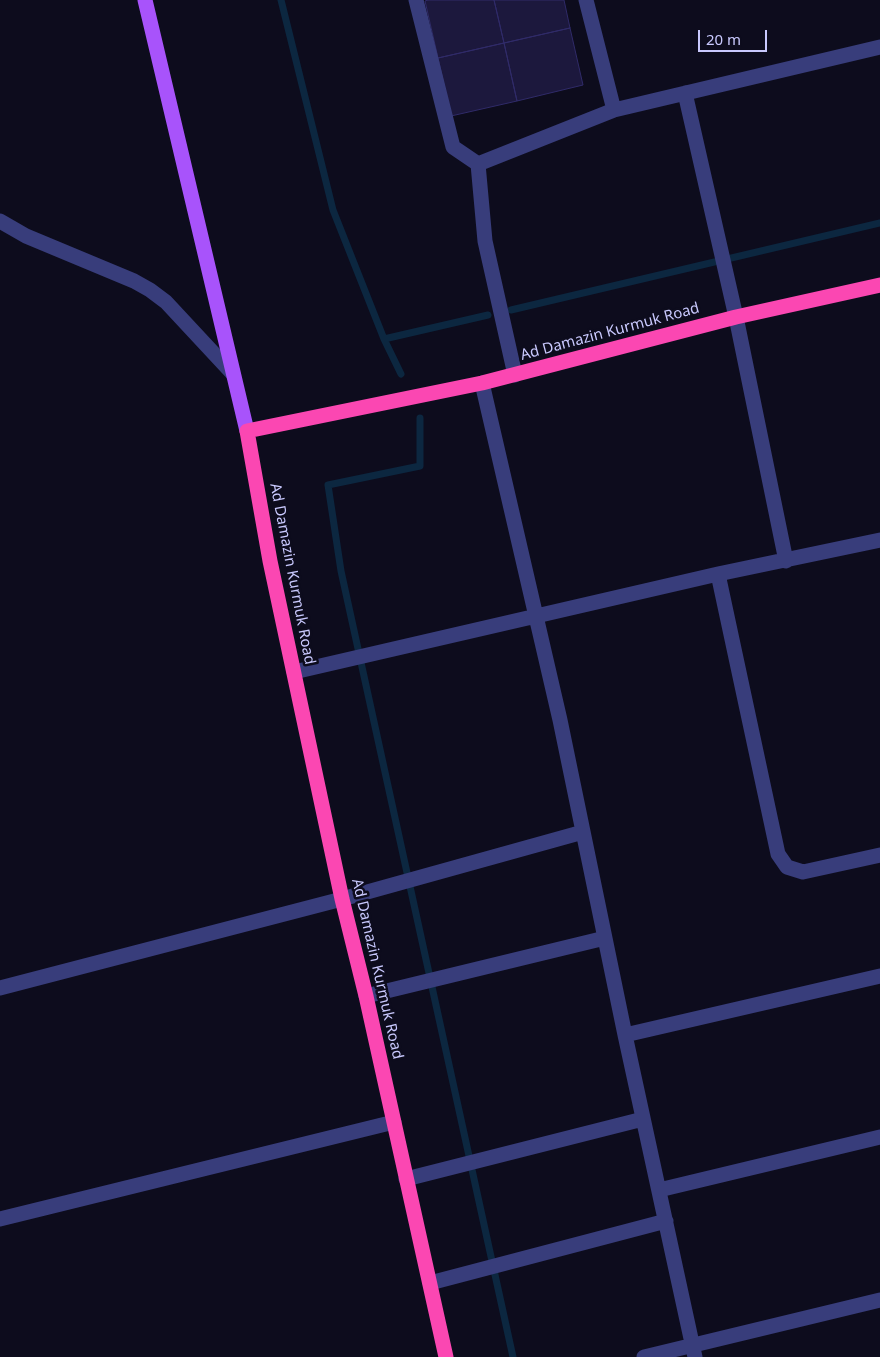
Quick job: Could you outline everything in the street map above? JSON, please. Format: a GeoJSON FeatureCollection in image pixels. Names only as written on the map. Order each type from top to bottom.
{"type":"FeatureCollection","features":[{"type":"Feature","properties":{"kind":"highway","name":"Ad Damazin Kurmuk Road"},"geometry":{"type":"LineString","coordinates":[[446,1357],[366,996],[342,899],[270,562],[247,431],[482,383],[736,317],[880,285]]}},
{"type":"Feature","properties":{"kind":"main road"},"geometry":{"type":"LineString","coordinates":[[146,0],[247,431]]}},
{"type":"Feature","properties":{"kind":"street"},"geometry":{"type":"LineString","coordinates":[[416,0],[453,147],[478,164]]}},
{"type":"Feature","properties":{"kind":"street"},"geometry":{"type":"LineString","coordinates":[[586,0],[614,110]]}},
{"type":"Feature","properties":{"kind":"street"},"geometry":{"type":"LineString","coordinates":[[478,164],[614,110],[880,47]]}},
{"type":"Feature","properties":{"kind":"street"},"geometry":{"type":"LineString","coordinates":[[686,93],[736,317],[786,561]]}},
{"type":"Feature","properties":{"kind":"street"},"geometry":{"type":"LineString","coordinates":[[478,164],[485,241],[515,375]]}},
{"type":"Feature","properties":{"kind":"street"},"geometry":{"type":"LineString","coordinates":[[0,222],[26,236],[125,277],[150,290],[166,302],[233,374]]}},
{"type":"Feature","properties":{"kind":"street"},"geometry":{"type":"LineString","coordinates":[[482,383],[560,720],[625,1035],[694,1351]]}},
{"type":"Feature","properties":{"kind":"street"},"geometry":{"type":"LineString","coordinates":[[294,672],[535,618],[718,574],[880,540]]}},
{"type":"Feature","properties":{"kind":"street"},"geometry":{"type":"LineString","coordinates":[[718,574],[778,854],[787,867],[803,872],[880,855]]}},
{"type":"Feature","properties":{"kind":"street"},"geometry":{"type":"LineString","coordinates":[[0,988],[342,899],[583,832]]}},
{"type":"Feature","properties":{"kind":"street"},"geometry":{"type":"LineString","coordinates":[[366,996],[605,938]]}},
{"type":"Feature","properties":{"kind":"street"},"geometry":{"type":"LineString","coordinates":[[625,1035],[880,976]]}},
{"type":"Feature","properties":{"kind":"street"},"geometry":{"type":"LineString","coordinates":[[406,1179],[643,1119]]}},
{"type":"Feature","properties":{"kind":"street"},"geometry":{"type":"LineString","coordinates":[[0,1219],[394,1122]]}},
{"type":"Feature","properties":{"kind":"street"},"geometry":{"type":"LineString","coordinates":[[658,1190],[880,1137]]}},
{"type":"Feature","properties":{"kind":"street"},"geometry":{"type":"LineString","coordinates":[[430,1283],[666,1221]]}},
{"type":"Feature","properties":{"kind":"street"},"geometry":{"type":"LineString","coordinates":[[644,1357],[694,1351],[880,1300]]}},
{"type":"Feature","properties":{"kind":"building"},"geometry":{"type":"Polygon","coordinates":[[[494,0],[504,43],[438,58],[425,1],[494,0]]]}},
{"type":"Feature","properties":{"kind":"building"},"geometry":{"type":"Polygon","coordinates":[[[494,0],[564,0],[570,28],[504,43],[494,0]]]}},
{"type":"Feature","properties":{"kind":"building"},"geometry":{"type":"Polygon","coordinates":[[[570,28],[583,85],[517,101],[504,43],[570,28]]]}},
{"type":"Feature","properties":{"kind":"building"},"geometry":{"type":"Polygon","coordinates":[[[504,43],[517,101],[451,116],[438,58],[504,43]]]}},
{"type":"Feature","properties":{"kind":"waterway"},"geometry":{"type":"LineString","coordinates":[[281,0],[333,210],[384,339],[401,374]]}},
{"type":"Feature","properties":{"kind":"waterway"},"geometry":{"type":"LineString","coordinates":[[511,310],[880,223]]}},
{"type":"Feature","properties":{"kind":"waterway"},"geometry":{"type":"LineString","coordinates":[[384,339],[488,315]]}},
{"type":"Feature","properties":{"kind":"waterway"},"geometry":{"type":"LineString","coordinates":[[420,418],[420,466],[328,485],[341,571],[513,1357]]}}]}
